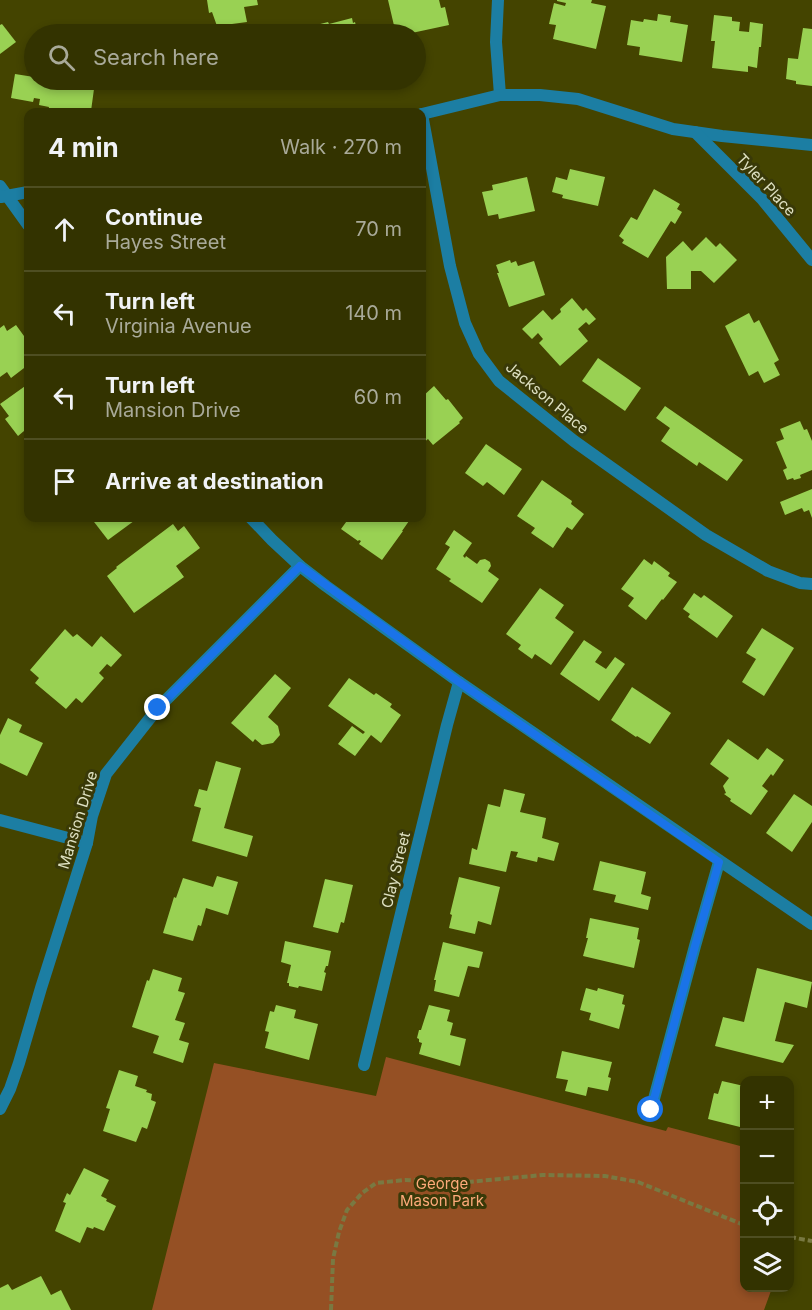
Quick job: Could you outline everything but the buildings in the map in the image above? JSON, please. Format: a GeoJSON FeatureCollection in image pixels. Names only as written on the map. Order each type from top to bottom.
{"type":"FeatureCollection","features":[{"type":"Feature","properties":{"kind":"street"},"geometry":{"type":"LineString","coordinates":[[498,0],[496,42],[500,95]]}},
{"type":"Feature","properties":{"kind":"street"},"geometry":{"type":"LineString","coordinates":[[426,113],[500,95],[540,95],[578,99],[673,129],[812,145]]}},
{"type":"Feature","properties":{"kind":"street","name":"Tyler Place"},"geometry":{"type":"LineString","coordinates":[[695,132],[762,199],[812,260]]}},
{"type":"Feature","properties":{"kind":"street","name":"Jackson Place"},"geometry":{"type":"LineString","coordinates":[[426,136],[450,266],[465,323],[478,354],[499,381],[574,441],[706,535],[768,571],[800,583],[812,584]]}},
{"type":"Feature","properties":{"kind":"street"},"geometry":{"type":"LineString","coordinates":[[2,194],[24,192]]}},
{"type":"Feature","properties":{"kind":"street"},"geometry":{"type":"LineString","coordinates":[[2,194],[24,220]]}},
{"type":"Feature","properties":{"kind":"street"},"geometry":{"type":"LineString","coordinates":[[255,522],[300,566],[459,682],[812,924]]}},
{"type":"Feature","properties":{"kind":"street","name":"Mansion Drive"},"geometry":{"type":"LineString","coordinates":[[0,1109],[20,1063],[106,774],[158,708],[300,566]]}},
{"type":"Feature","properties":{"kind":"street","name":"Clay Street"},"geometry":{"type":"LineString","coordinates":[[364,1065],[459,682]]}},
{"type":"Feature","properties":{"kind":"street"},"geometry":{"type":"LineString","coordinates":[[0,820],[87,843]]}},
{"type":"Feature","properties":{"kind":"street"},"geometry":{"type":"LineString","coordinates":[[651,1110],[719,862]]}},
{"type":"Feature","properties":{"kind":"path"},"geometry":{"type":"LineString","coordinates":[[331,1310],[333,1259],[343,1221],[347,1210],[362,1193],[376,1184],[405,1180],[468,1182],[543,1174],[605,1176],[638,1182],[740,1223]]}},
{"type":"Feature","properties":{"kind":"path"},"geometry":{"type":"LineString","coordinates":[[794,1238],[812,1241]]}},
{"type":"Feature","properties":{"kind":"green space","name":"George Mason Park"},"geometry":{"type":"Polygon","coordinates":[[[386,1057],[666,1131],[668,1127],[740,1146],[740,1292],[771,1292],[764,1310],[152,1310],[214,1063],[376,1096],[386,1057]]]}},
{"type":"Feature","properties":{"kind":"route"},"geometry":{"type":"LineString","coordinates":[[158,708],[300,566],[459,682],[719,862],[651,1110]]}}]}
